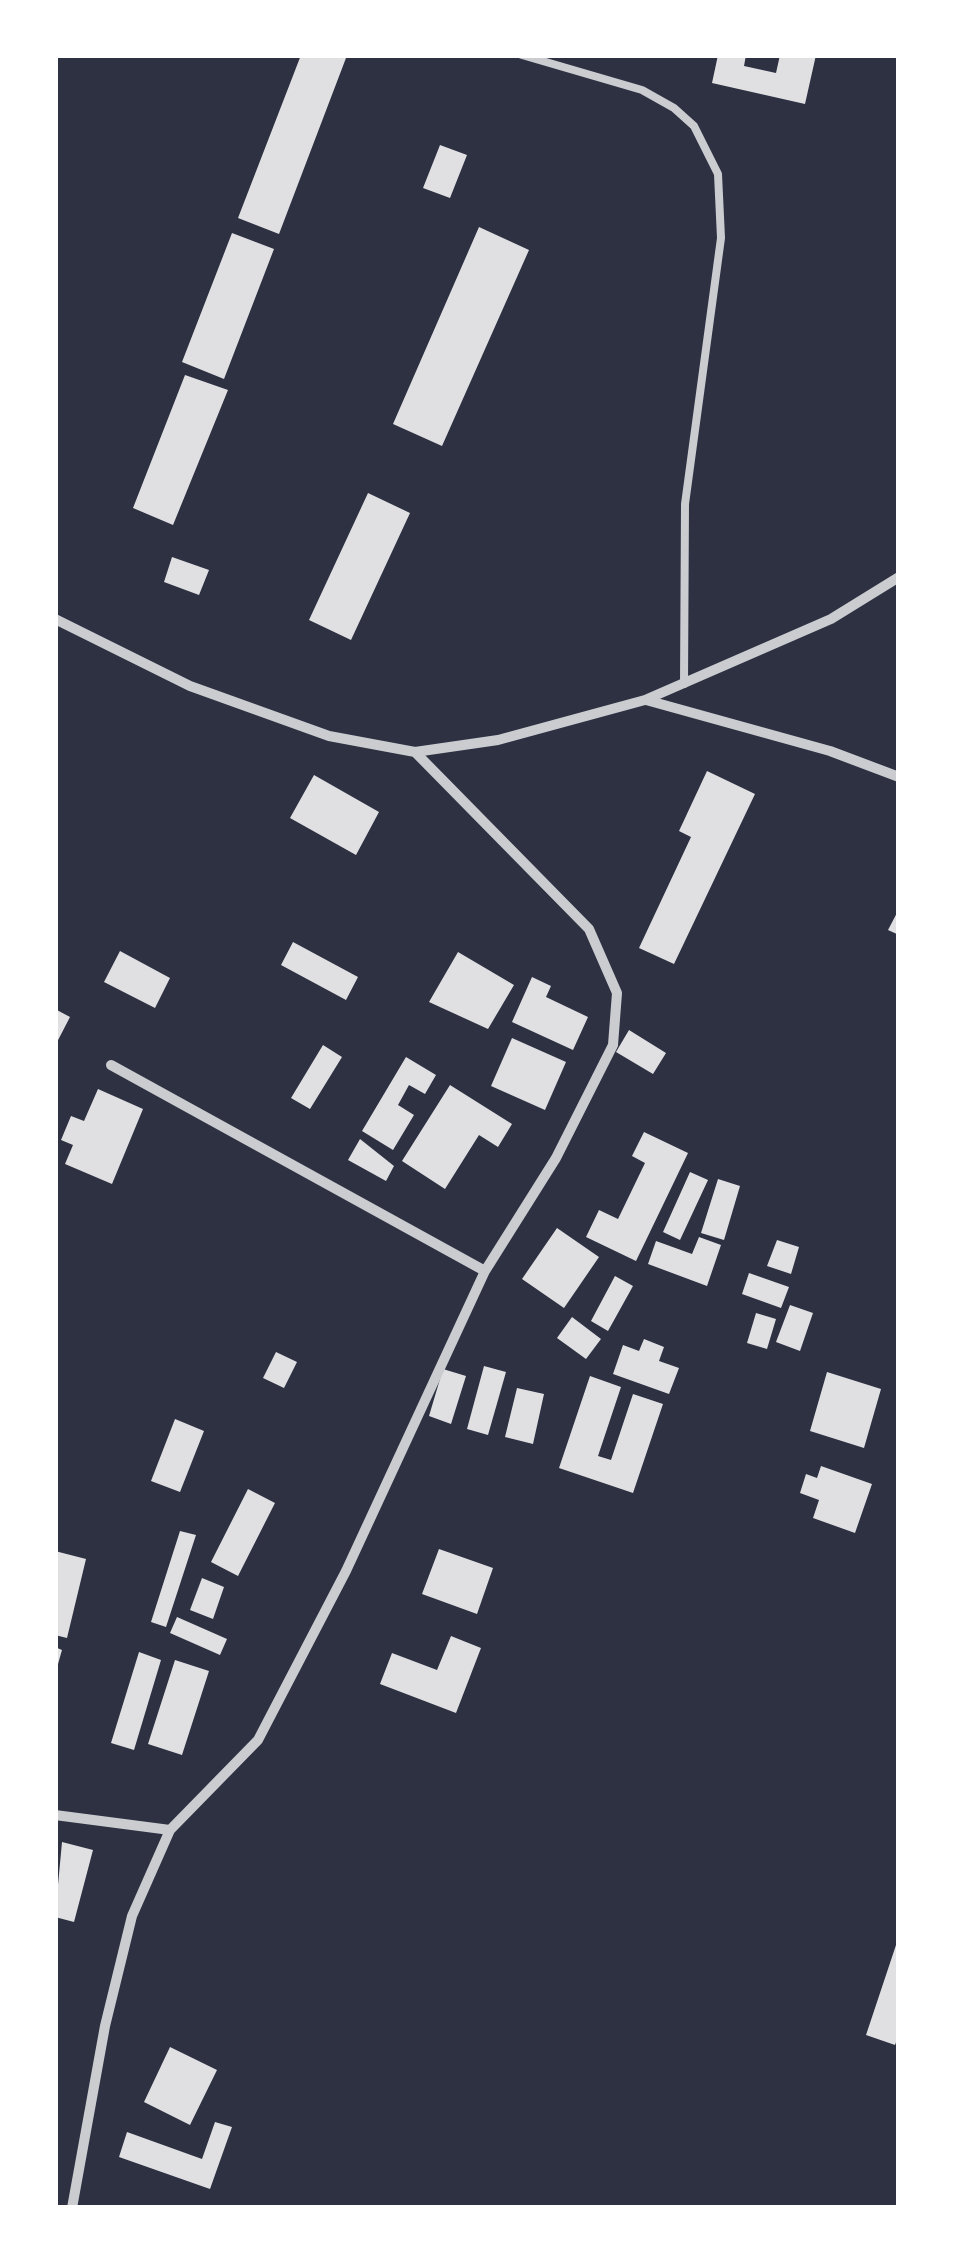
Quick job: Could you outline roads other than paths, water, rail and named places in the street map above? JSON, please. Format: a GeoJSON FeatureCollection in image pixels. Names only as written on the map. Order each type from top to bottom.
{"type":"FeatureCollection","features":[{"type":"Feature","properties":{"kind":"street"},"geometry":{"type":"LineString","coordinates":[[55,618],[190,686],[330,736],[415,752],[498,740],[645,700],[831,619],[899,577]]}},
{"type":"Feature","properties":{"kind":"street"},"geometry":{"type":"LineString","coordinates":[[645,700],[830,751],[899,777]]}},
{"type":"Feature","properties":{"kind":"street"},"geometry":{"type":"LineString","coordinates":[[72,2208],[105,2026],[132,1916],[170,1830],[258,1740],[346,1571],[485,1272],[556,1158],[613,1045],[617,993],[589,929],[415,752]]}},
{"type":"Feature","properties":{"kind":"street"},"geometry":{"type":"LineString","coordinates":[[111,1065],[485,1272]]}},
{"type":"Feature","properties":{"kind":"street"},"geometry":{"type":"LineString","coordinates":[[55,1815],[170,1830]]}},
{"type":"Feature","properties":{"kind":"lane"},"geometry":{"type":"LineString","coordinates":[[522,55],[642,90],[674,108],[694,126],[718,174],[720,238],[685,504],[684,684]]}}]}
